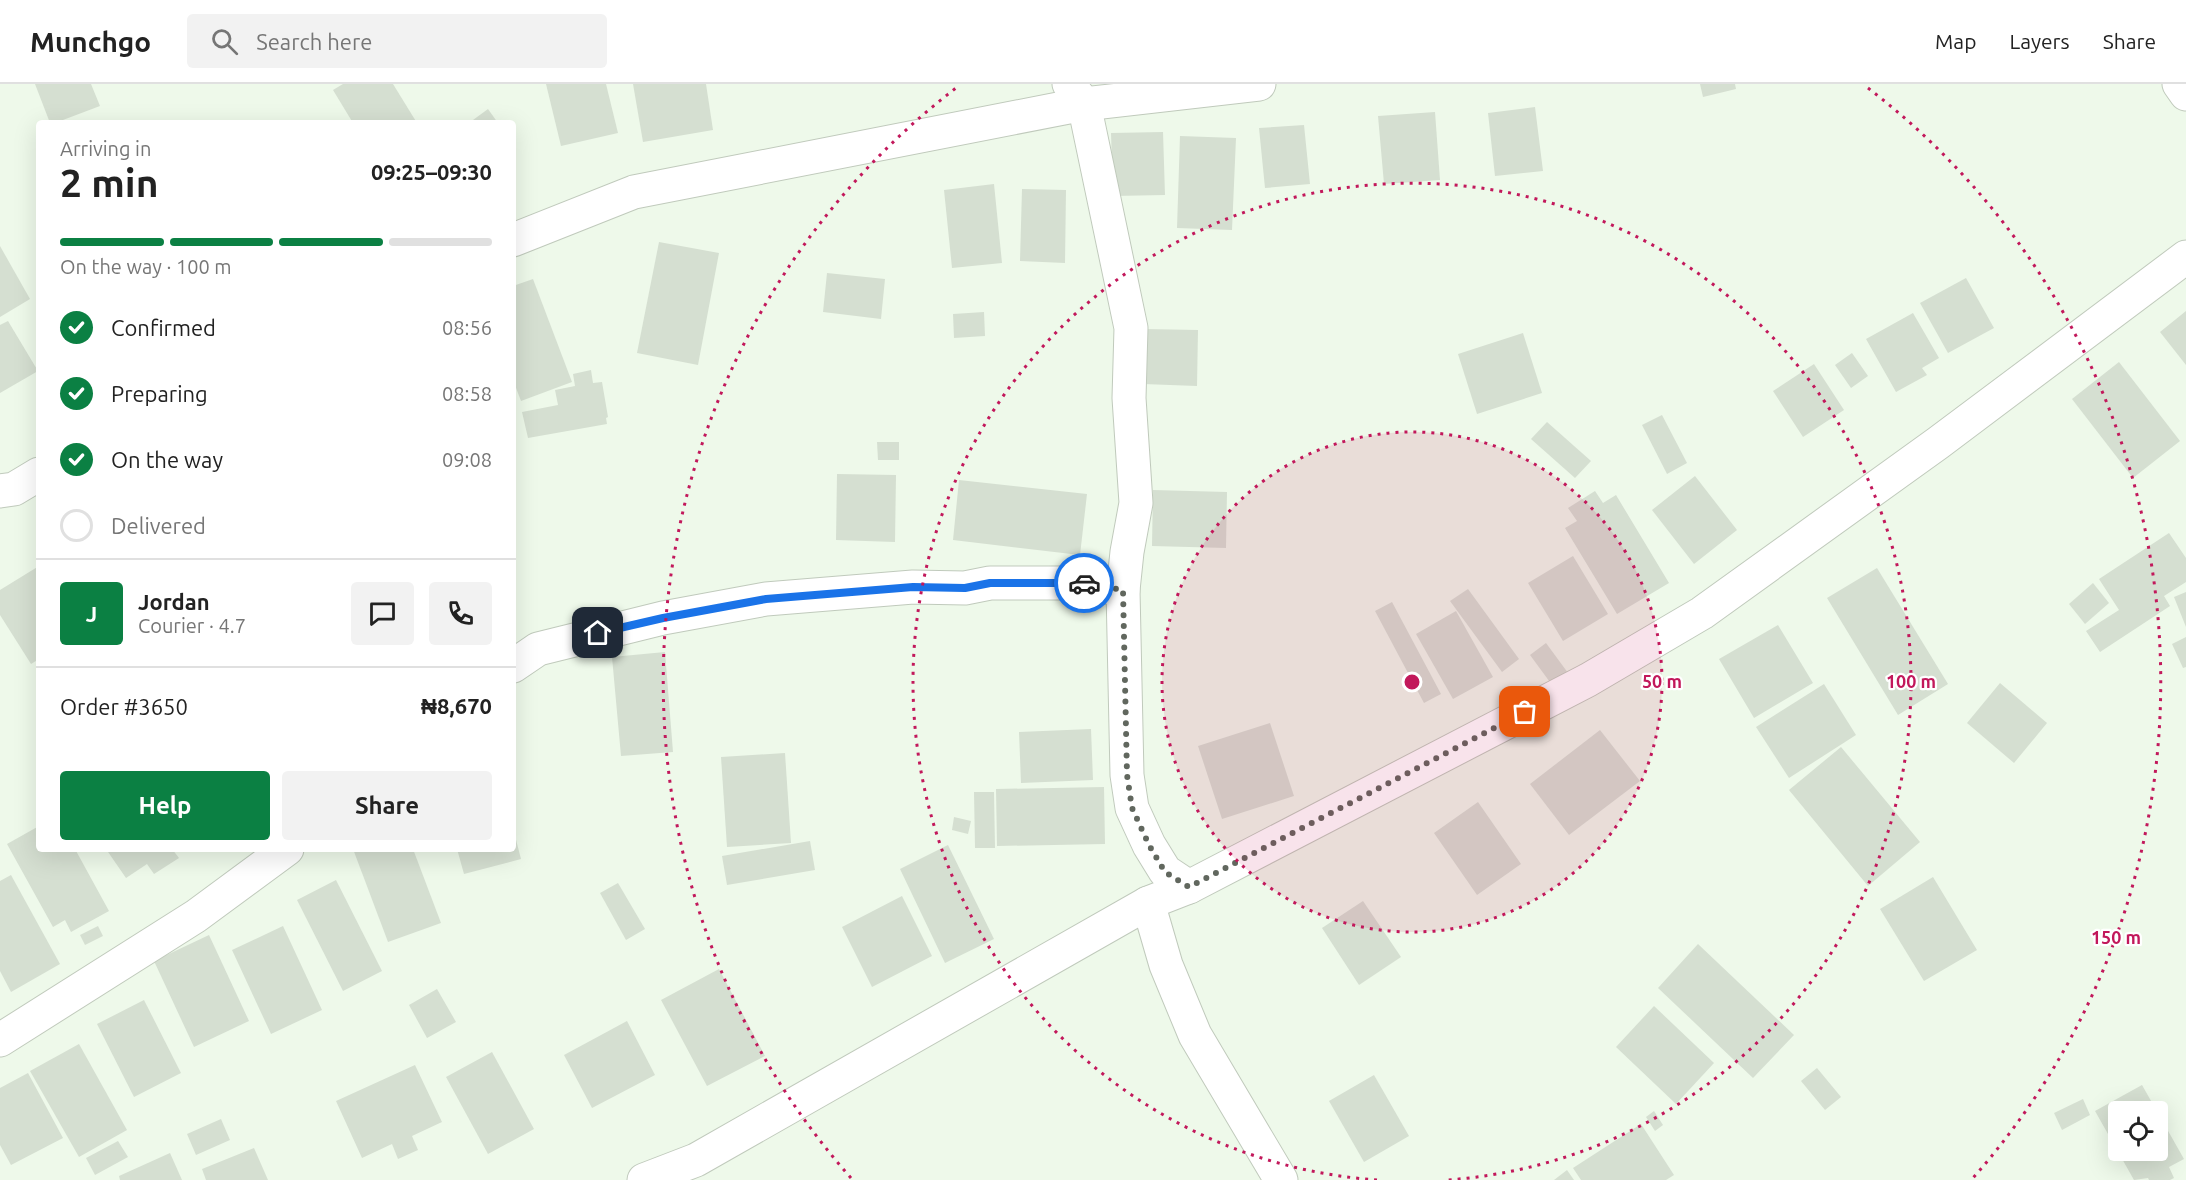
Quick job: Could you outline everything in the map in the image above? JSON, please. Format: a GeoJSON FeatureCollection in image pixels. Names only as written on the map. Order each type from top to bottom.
{"type":"FeatureCollection","features":[{"type":"Feature","properties":{"kind":"street"},"geometry":{"type":"LineString","coordinates":[[516,239],[634,192],[1077,94],[1259,84]]}},
{"type":"Feature","properties":{"kind":"street"},"geometry":{"type":"LineString","coordinates":[[2179,84],[2186,94]]}},
{"type":"Feature","properties":{"kind":"street"},"geometry":{"type":"LineString","coordinates":[[1077,94],[1131,328],[1130,398],[1136,502],[1123,590],[1127,775],[1132,808],[1149,845],[1165,872],[1189,887]]}},
{"type":"Feature","properties":{"kind":"street"},"geometry":{"type":"LineString","coordinates":[[644,1180],[693,1170],[1148,903],[1189,887],[1588,680],[1702,613],[1938,443],[2186,257]]}},
{"type":"Feature","properties":{"kind":"street"},"geometry":{"type":"LineString","coordinates":[[0,491],[15,489],[36,476]]}},
{"type":"Feature","properties":{"kind":"street"},"geometry":{"type":"LineString","coordinates":[[516,664],[538,649],[663,618],[766,599],[913,587],[965,588],[990,583],[1087,583],[1123,590]]}},
{"type":"Feature","properties":{"kind":"street"},"geometry":{"type":"LineString","coordinates":[[0,1040],[196,916],[283,852]]}},
{"type":"Feature","properties":{"kind":"street"},"geometry":{"type":"LineString","coordinates":[[1148,903],[1166,965],[1195,1035],[1281,1180]]}},
{"type":"Feature","properties":{"kind":"building"},"geometry":{"type":"Polygon","coordinates":[[[35,84],[91,84],[100,106],[63,120],[49,120],[35,84]]]}},
{"type":"Feature","properties":{"kind":"building"},"geometry":{"type":"Polygon","coordinates":[[[343,84],[393,84],[415,120],[351,120],[333,90],[343,84]]]}},
{"type":"Feature","properties":{"kind":"building"},"geometry":{"type":"Polygon","coordinates":[[[546,84],[606,84],[618,133],[561,146],[546,84]]]}},
{"type":"Feature","properties":{"kind":"building"},"geometry":{"type":"Polygon","coordinates":[[[633,84],[706,84],[713,130],[643,142],[633,84]]]}},
{"type":"Feature","properties":{"kind":"building"},"geometry":{"type":"Polygon","coordinates":[[[1700,84],[1735,84],[1736,89],[1703,97],[1700,84]]]}},
{"type":"Feature","properties":{"kind":"building"},"geometry":{"type":"Polygon","coordinates":[[[1535,107],[1543,171],[1495,176],[1488,113],[1535,107]]]}},
{"type":"Feature","properties":{"kind":"building"},"geometry":{"type":"Polygon","coordinates":[[[488,109],[496,120],[473,120],[488,109]]]}},
{"type":"Feature","properties":{"kind":"building"},"geometry":{"type":"Polygon","coordinates":[[[1435,112],[1440,180],[1384,184],[1378,116],[1435,112]]]}},
{"type":"Feature","properties":{"kind":"building"},"geometry":{"type":"Polygon","coordinates":[[[1304,125],[1310,184],[1265,188],[1259,128],[1304,125]]]}},
{"type":"Feature","properties":{"kind":"building"},"geometry":{"type":"Polygon","coordinates":[[[1163,132],[1165,195],[1113,196],[1111,133],[1163,132]]]}},
{"type":"Feature","properties":{"kind":"building"},"geometry":{"type":"Polygon","coordinates":[[[1180,136],[1236,138],[1232,230],[1177,228],[1180,136]]]}},
{"type":"Feature","properties":{"kind":"building"},"geometry":{"type":"Polygon","coordinates":[[[994,184],[1002,263],[952,268],[944,190],[994,184]]]}},
{"type":"Feature","properties":{"kind":"building"},"geometry":{"type":"Polygon","coordinates":[[[1022,189],[1066,190],[1065,263],[1020,261],[1022,189]]]}},
{"type":"Feature","properties":{"kind":"building"},"geometry":{"type":"Polygon","coordinates":[[[659,242],[719,253],[698,365],[637,353],[659,242]]]}},
{"type":"Feature","properties":{"kind":"building"},"geometry":{"type":"Polygon","coordinates":[[[0,246],[30,299],[0,317],[0,246]]]}},
{"type":"Feature","properties":{"kind":"building"},"geometry":{"type":"Polygon","coordinates":[[[827,273],[885,279],[881,319],[823,312],[827,273]]]}},
{"type":"Feature","properties":{"kind":"building"},"geometry":{"type":"Polygon","coordinates":[[[1966,278],[1994,328],[1948,353],[1920,303],[1966,278]]]}},
{"type":"Feature","properties":{"kind":"building"},"geometry":{"type":"Polygon","coordinates":[[[533,279],[572,382],[521,401],[516,388],[516,285],[533,279]]]}},
{"type":"Feature","properties":{"kind":"building"},"geometry":{"type":"Polygon","coordinates":[[[2186,311],[2186,365],[2160,332],[2186,311]]]}},
{"type":"Feature","properties":{"kind":"building"},"geometry":{"type":"Polygon","coordinates":[[[984,312],[985,336],[954,338],[953,314],[984,312]]]}},
{"type":"Feature","properties":{"kind":"building"},"geometry":{"type":"Polygon","coordinates":[[[1913,313],[1939,358],[1922,368],[1927,375],[1896,392],[1866,339],[1913,313]]]}},
{"type":"Feature","properties":{"kind":"building"},"geometry":{"type":"Polygon","coordinates":[[[8,321],[36,368],[36,372],[0,393],[0,325],[8,321]]]}},
{"type":"Feature","properties":{"kind":"building"},"geometry":{"type":"Polygon","coordinates":[[[1144,329],[1198,330],[1197,386],[1143,384],[1144,329]]]}},
{"type":"Feature","properties":{"kind":"building"},"geometry":{"type":"Polygon","coordinates":[[[1523,333],[1542,393],[1477,414],[1458,354],[1523,333]]]}},
{"type":"Feature","properties":{"kind":"building"},"geometry":{"type":"Polygon","coordinates":[[[1852,353],[1868,376],[1851,388],[1835,365],[1852,353]]]}},
{"type":"Feature","properties":{"kind":"building"},"geometry":{"type":"Polygon","coordinates":[[[2119,362],[2180,441],[2133,478],[2072,399],[2119,362]]]}},
{"type":"Feature","properties":{"kind":"building"},"geometry":{"type":"Polygon","coordinates":[[[1814,364],[1844,410],[1803,437],[1773,391],[1814,364]]]}},
{"type":"Feature","properties":{"kind":"building"},"geometry":{"type":"Polygon","coordinates":[[[591,370],[593,383],[602,382],[608,417],[606,418],[607,424],[528,438],[522,412],[558,405],[555,390],[575,386],[573,374],[591,370]]]}},
{"type":"Feature","properties":{"kind":"building"},"geometry":{"type":"Polygon","coordinates":[[[1662,415],[1687,463],[1667,474],[1642,425],[1662,415]]]}},
{"type":"Feature","properties":{"kind":"building"},"geometry":{"type":"Polygon","coordinates":[[[1547,422],[1591,461],[1575,478],[1531,439],[1547,422]]]}},
{"type":"Feature","properties":{"kind":"building"},"geometry":{"type":"Polygon","coordinates":[[[877,442],[899,442],[899,460],[878,460],[877,442]]]}},
{"type":"Feature","properties":{"kind":"building"},"geometry":{"type":"Polygon","coordinates":[[[837,474],[896,475],[895,542],[836,540],[837,474]]]}},
{"type":"Feature","properties":{"kind":"building"},"geometry":{"type":"Polygon","coordinates":[[[1695,476],[1737,530],[1694,564],[1652,510],[1695,476]]]}},
{"type":"Feature","properties":{"kind":"building"},"geometry":{"type":"Polygon","coordinates":[[[959,480],[1087,494],[1080,555],[953,540],[959,480]]]}},
{"type":"Feature","properties":{"kind":"building"},"geometry":{"type":"Polygon","coordinates":[[[1153,490],[1227,492],[1226,548],[1152,546],[1153,490]]]}},
{"type":"Feature","properties":{"kind":"building"},"geometry":{"type":"Polygon","coordinates":[[[1595,491],[1603,503],[1616,495],[1669,583],[1617,614],[1565,528],[1577,521],[1568,508],[1595,491]]]}},
{"type":"Feature","properties":{"kind":"building"},"geometry":{"type":"Polygon","coordinates":[[[2169,533],[2186,558],[2186,582],[2164,596],[2170,606],[2100,652],[2086,631],[2119,610],[2099,579],[2169,533]]]}},
{"type":"Feature","properties":{"kind":"building"},"geometry":{"type":"Polygon","coordinates":[[[1573,556],[1608,614],[1563,641],[1528,583],[1573,556]]]}},
{"type":"Feature","properties":{"kind":"building"},"geometry":{"type":"Polygon","coordinates":[[[36,568],[36,661],[31,664],[0,615],[0,590],[36,568]]]}},
{"type":"Feature","properties":{"kind":"building"},"geometry":{"type":"Polygon","coordinates":[[[1877,568],[1948,684],[1898,715],[1827,598],[1877,568]]]}},
{"type":"Feature","properties":{"kind":"building"},"geometry":{"type":"Polygon","coordinates":[[[2093,583],[2109,603],[2085,624],[2069,604],[2093,583]]]}},
{"type":"Feature","properties":{"kind":"building"},"geometry":{"type":"Polygon","coordinates":[[[1468,589],[1519,659],[1502,672],[1450,601],[1468,589]]]}},
{"type":"Feature","properties":{"kind":"building"},"geometry":{"type":"Polygon","coordinates":[[[2186,592],[2186,627],[2174,597],[2186,592]]]}},
{"type":"Feature","properties":{"kind":"building"},"geometry":{"type":"Polygon","coordinates":[[[1392,602],[1441,694],[1424,703],[1375,611],[1392,602]]]}},
{"type":"Feature","properties":{"kind":"building"},"geometry":{"type":"Polygon","coordinates":[[[1456,611],[1493,677],[1453,699],[1416,634],[1456,611]]]}},
{"type":"Feature","properties":{"kind":"building"},"geometry":{"type":"Polygon","coordinates":[[[1778,625],[1813,683],[1754,718],[1719,659],[1778,625]]]}},
{"type":"Feature","properties":{"kind":"building"},"geometry":{"type":"Polygon","coordinates":[[[2186,637],[2186,667],[2183,668],[2172,644],[2186,637]]]}},
{"type":"Feature","properties":{"kind":"building"},"geometry":{"type":"Polygon","coordinates":[[[1546,643],[1571,677],[1555,689],[1530,655],[1546,643]]]}},
{"type":"Feature","properties":{"kind":"building"},"geometry":{"type":"Polygon","coordinates":[[[665,652],[673,752],[621,756],[612,657],[665,652]]]}},
{"type":"Feature","properties":{"kind":"building"},"geometry":{"type":"Polygon","coordinates":[[[2000,683],[2047,723],[2014,763],[1967,723],[2000,683]]]}},
{"type":"Feature","properties":{"kind":"building"},"geometry":{"type":"Polygon","coordinates":[[[1824,684],[1856,735],[1789,778],[1756,727],[1824,684]]]}},
{"type":"Feature","properties":{"kind":"building"},"geometry":{"type":"Polygon","coordinates":[[[1270,723],[1294,796],[1222,819],[1198,746],[1270,723]]]}},
{"type":"Feature","properties":{"kind":"building"},"geometry":{"type":"Polygon","coordinates":[[[1091,729],[1093,780],[1021,783],[1019,732],[1091,729]]]}},
{"type":"Feature","properties":{"kind":"building"},"geometry":{"type":"Polygon","coordinates":[[[1600,730],[1640,781],[1569,835],[1530,784],[1600,730]]]}},
{"type":"Feature","properties":{"kind":"building"},"geometry":{"type":"Polygon","coordinates":[[[1841,747],[1920,842],[1868,886],[1789,790],[1841,747]]]}},
{"type":"Feature","properties":{"kind":"building"},"geometry":{"type":"Polygon","coordinates":[[[785,753],[791,843],[727,847],[721,757],[785,753]]]}},
{"type":"Feature","properties":{"kind":"building"},"geometry":{"type":"Polygon","coordinates":[[[1104,787],[1105,844],[997,846],[996,789],[1104,787]]]}},
{"type":"Feature","properties":{"kind":"building"},"geometry":{"type":"Polygon","coordinates":[[[974,792],[994,792],[995,848],[975,848],[974,792]]]}},
{"type":"Feature","properties":{"kind":"building"},"geometry":{"type":"Polygon","coordinates":[[[1478,802],[1521,864],[1477,895],[1434,833],[1478,802]]]}},
{"type":"Feature","properties":{"kind":"building"},"geometry":{"type":"Polygon","coordinates":[[[954,817],[971,821],[968,834],[952,830],[954,817]]]}},
{"type":"Feature","properties":{"kind":"building"},"geometry":{"type":"Polygon","coordinates":[[[36,828],[36,852],[77,852],[109,911],[71,932],[65,920],[53,927],[7,844],[36,828]]]}},
{"type":"Feature","properties":{"kind":"building"},"geometry":{"type":"Polygon","coordinates":[[[516,840],[521,859],[464,874],[458,852],[516,852],[516,840]]]}},
{"type":"Feature","properties":{"kind":"building"},"geometry":{"type":"Polygon","coordinates":[[[810,841],[815,870],[727,885],[722,856],[810,841]]]}},
{"type":"Feature","properties":{"kind":"building"},"geometry":{"type":"Polygon","coordinates":[[[948,845],[994,939],[945,963],[900,869],[948,845]]]}},
{"type":"Feature","properties":{"kind":"building"},"geometry":{"type":"Polygon","coordinates":[[[108,852],[174,852],[179,858],[154,874],[147,864],[126,878],[108,852]]]}},
{"type":"Feature","properties":{"kind":"building"},"geometry":{"type":"Polygon","coordinates":[[[354,852],[414,852],[441,923],[388,942],[354,852]]]}},
{"type":"Feature","properties":{"kind":"building"},"geometry":{"type":"Polygon","coordinates":[[[11,875],[60,964],[11,992],[0,971],[0,881],[11,875]]]}},
{"type":"Feature","properties":{"kind":"building"},"geometry":{"type":"Polygon","coordinates":[[[1933,877],[1977,950],[1924,981],[1880,909],[1933,877]]]}},
{"type":"Feature","properties":{"kind":"building"},"geometry":{"type":"Polygon","coordinates":[[[336,880],[382,971],[343,991],[297,900],[336,880]]]}},
{"type":"Feature","properties":{"kind":"building"},"geometry":{"type":"Polygon","coordinates":[[[618,883],[645,929],[626,940],[600,893],[618,883]]]}},
{"type":"Feature","properties":{"kind":"building"},"geometry":{"type":"Polygon","coordinates":[[[902,896],[932,956],[872,987],[842,927],[902,896]]]}},
{"type":"Feature","properties":{"kind":"building"},"geometry":{"type":"Polygon","coordinates":[[[1363,901],[1401,957],[1359,985],[1322,928],[1363,901]]]}},
{"type":"Feature","properties":{"kind":"building"},"geometry":{"type":"Polygon","coordinates":[[[98,926],[103,936],[85,945],[80,935],[98,926]]]}},
{"type":"Feature","properties":{"kind":"building"},"geometry":{"type":"Polygon","coordinates":[[[283,926],[322,1010],[271,1034],[232,950],[283,926]]]}},
{"type":"Feature","properties":{"kind":"building"},"geometry":{"type":"Polygon","coordinates":[[[209,935],[249,1021],[194,1047],[154,961],[209,935]]]}},
{"type":"Feature","properties":{"kind":"building"},"geometry":{"type":"Polygon","coordinates":[[[1698,944],[1794,1035],[1753,1078],[1658,988],[1698,944]]]}},
{"type":"Feature","properties":{"kind":"building"},"geometry":{"type":"Polygon","coordinates":[[[719,969],[765,1056],[707,1086],[661,1000],[719,969]]]}},
{"type":"Feature","properties":{"kind":"building"},"geometry":{"type":"Polygon","coordinates":[[[437,989],[456,1022],[427,1038],[409,1005],[437,989]]]}},
{"type":"Feature","properties":{"kind":"building"},"geometry":{"type":"Polygon","coordinates":[[[144,1000],[181,1073],[134,1097],[97,1024],[144,1000]]]}},
{"type":"Feature","properties":{"kind":"building"},"geometry":{"type":"Polygon","coordinates":[[[1654,1006],[1714,1063],[1676,1104],[1616,1047],[1654,1006]]]}},
{"type":"Feature","properties":{"kind":"building"},"geometry":{"type":"Polygon","coordinates":[[[627,1021],[655,1075],[592,1108],[564,1055],[627,1021]]]}},
{"type":"Feature","properties":{"kind":"building"},"geometry":{"type":"Polygon","coordinates":[[[79,1044],[127,1130],[79,1157],[30,1071],[79,1044]]]}},
{"type":"Feature","properties":{"kind":"building"},"geometry":{"type":"Polygon","coordinates":[[[492,1052],[534,1129],[488,1154],[446,1077],[492,1052]]]}},
{"type":"Feature","properties":{"kind":"building"},"geometry":{"type":"Polygon","coordinates":[[[415,1065],[442,1122],[412,1136],[418,1150],[398,1159],[392,1144],[362,1158],[336,1101],[415,1065]]]}},
{"type":"Feature","properties":{"kind":"building"},"geometry":{"type":"Polygon","coordinates":[[[1817,1068],[1841,1097],[1825,1110],[1801,1081],[1817,1068]]]}},
{"type":"Feature","properties":{"kind":"building"},"geometry":{"type":"Polygon","coordinates":[[[28,1073],[63,1138],[11,1165],[0,1145],[0,1088],[28,1073]]]}},
{"type":"Feature","properties":{"kind":"building"},"geometry":{"type":"Polygon","coordinates":[[[1374,1075],[1409,1136],[1364,1162],[1329,1101],[1374,1075]]]}},
{"type":"Feature","properties":{"kind":"building"},"geometry":{"type":"Polygon","coordinates":[[[2142,1085],[2151,1101],[2113,1101],[2142,1085]]]}},
{"type":"Feature","properties":{"kind":"building"},"geometry":{"type":"Polygon","coordinates":[[[2083,1099],[2090,1115],[2062,1130],[2054,1113],[2083,1099]]]}},
{"type":"Feature","properties":{"kind":"building"},"geometry":{"type":"Polygon","coordinates":[[[2108,1104],[2108,1134],[2095,1111],[2108,1104]]]}},
{"type":"Feature","properties":{"kind":"building"},"geometry":{"type":"Polygon","coordinates":[[[1654,1111],[1663,1125],[1655,1131],[1646,1117],[1654,1111]]]}},
{"type":"Feature","properties":{"kind":"building"},"geometry":{"type":"Polygon","coordinates":[[[221,1119],[230,1140],[196,1155],[187,1134],[221,1119]]]}},
{"type":"Feature","properties":{"kind":"building"},"geometry":{"type":"Polygon","coordinates":[[[1641,1124],[1674,1175],[1666,1180],[1581,1180],[1573,1168],[1641,1124]]]}},
{"type":"Feature","properties":{"kind":"building"},"geometry":{"type":"Polygon","coordinates":[[[2168,1131],[2184,1159],[2169,1167],[2174,1178],[2134,1180],[2123,1161],[2168,1161],[2168,1131]]]}},
{"type":"Feature","properties":{"kind":"building"},"geometry":{"type":"Polygon","coordinates":[[[118,1141],[128,1157],[95,1175],[86,1158],[118,1141]]]}},
{"type":"Feature","properties":{"kind":"building"},"geometry":{"type":"Polygon","coordinates":[[[254,1148],[268,1180],[206,1180],[202,1169],[254,1148]]]}},
{"type":"Feature","properties":{"kind":"building"},"geometry":{"type":"Polygon","coordinates":[[[170,1153],[182,1180],[120,1180],[119,1176],[170,1153]]]}},
{"type":"Feature","properties":{"kind":"building"},"geometry":{"type":"Polygon","coordinates":[[[1567,1170],[1574,1180],[1554,1180],[1567,1170]]]}},
{"type":"Feature","properties":{"kind":"way so far"},"geometry":{"type":"LineString","coordinates":[[1084,583],[1123,590],[1127,775],[1132,808],[1149,845],[1165,872],[1189,887],[1525,712]]}},
{"type":"Feature","properties":{"kind":"route"},"geometry":{"type":"LineString","coordinates":[[598,633],[663,618],[766,599],[913,587],[965,588],[990,583],[1084,583]]}}]}
